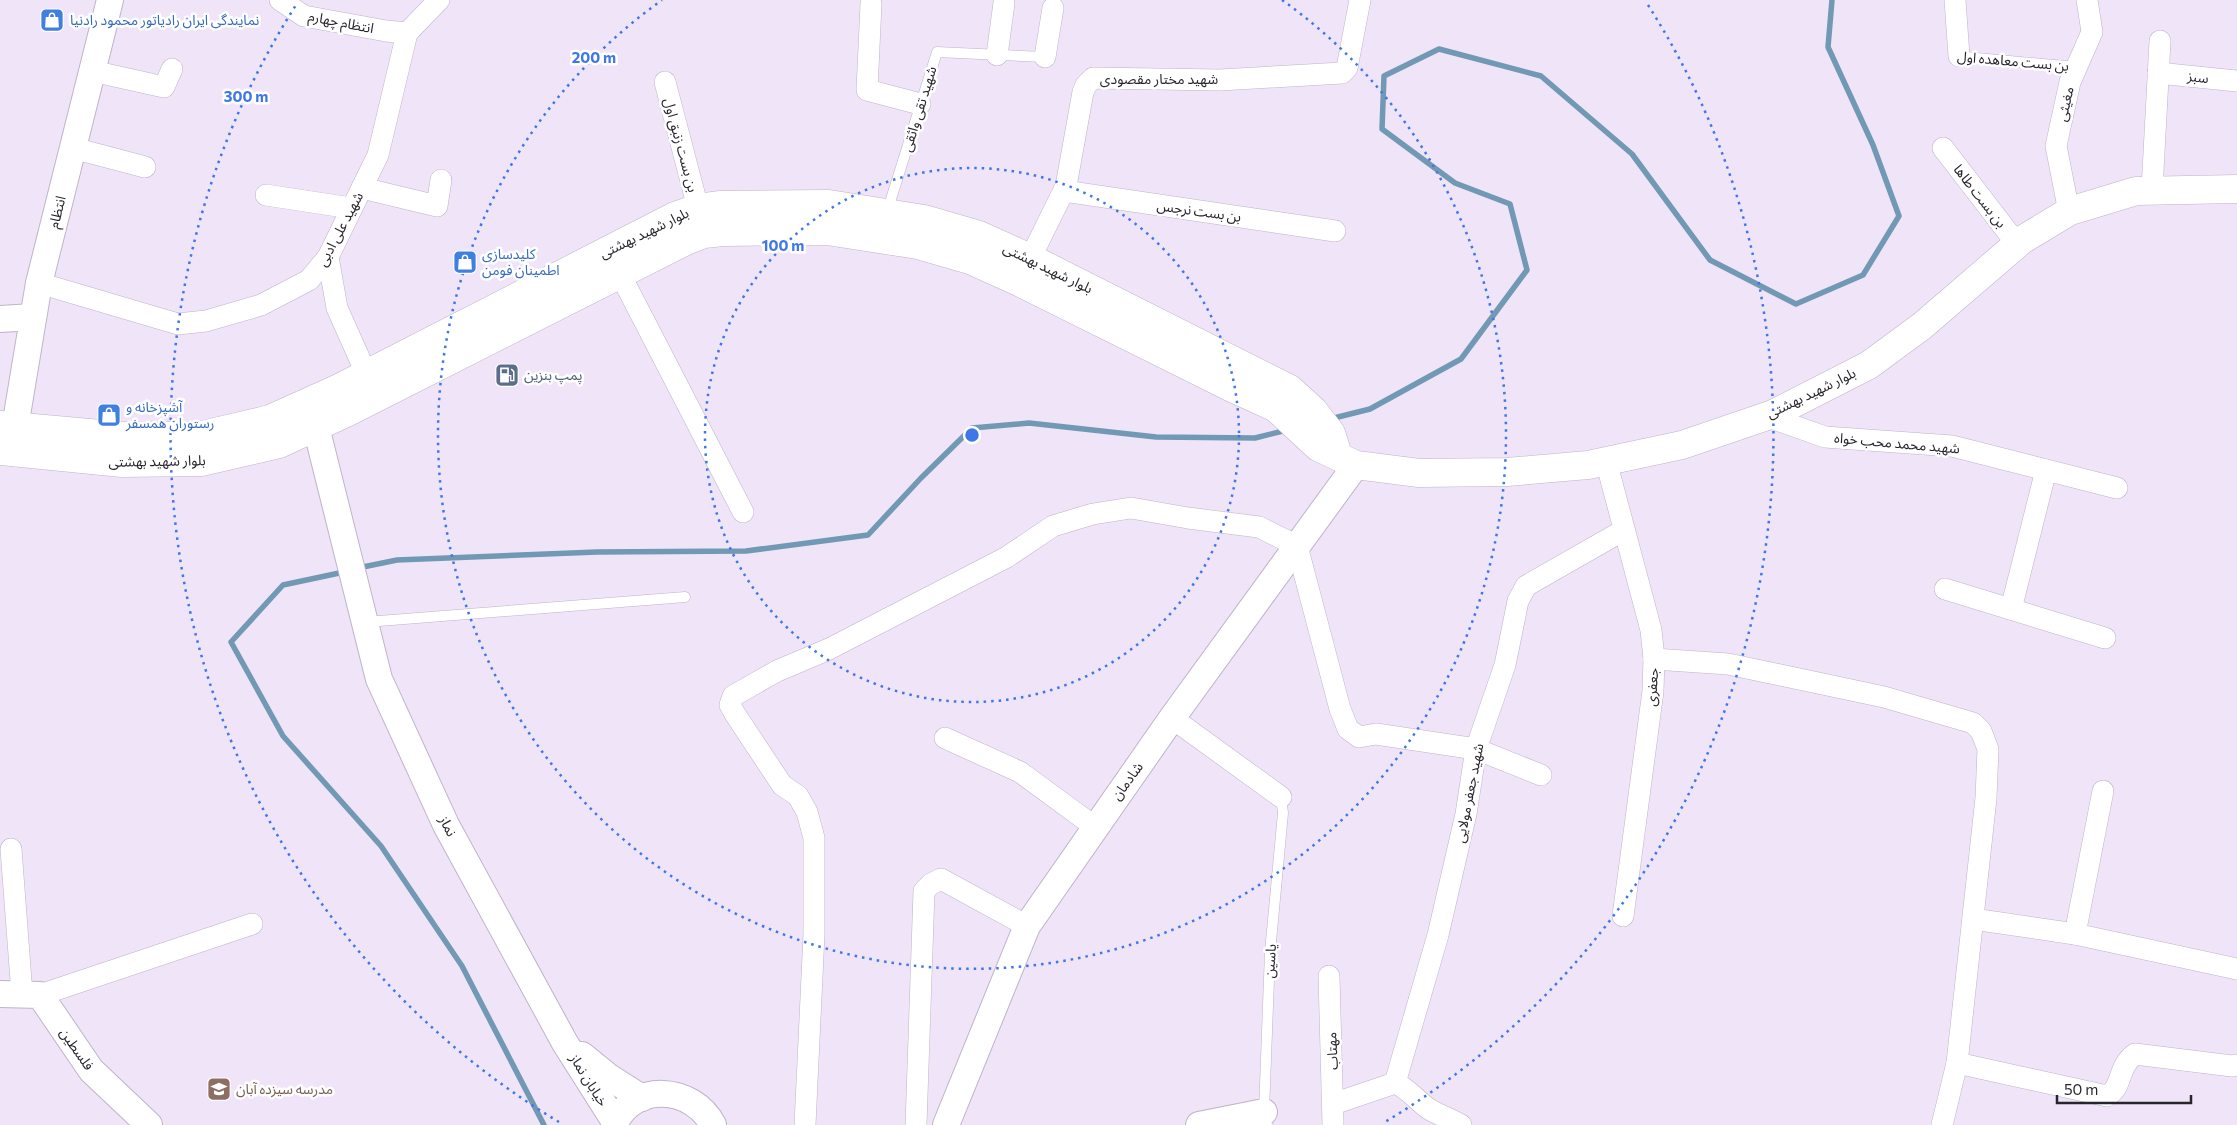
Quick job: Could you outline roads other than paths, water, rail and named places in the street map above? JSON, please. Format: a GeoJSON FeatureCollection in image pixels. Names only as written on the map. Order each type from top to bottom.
{"type":"FeatureCollection","features":[{"type":"Feature","properties":{"kind":"main road","name":"بلوار شهید بهشتی"},"geometry":{"type":"LineString","coordinates":[[8,426],[123,436],[198,436],[270,419],[366,374],[676,216],[698,208],[721,205],[829,204],[924,219],[979,235],[1024,270],[1230,388],[1283,398],[1336,450],[1420,473],[1507,472],[1588,464],[1682,445],[1766,416],[1869,365],[1922,326],[2017,244],[2069,212],[2136,191],[2237,188]]}},
{"type":"Feature","properties":{"kind":"main road","name":"بلوار شهید بهشتی"},"geometry":{"type":"LineString","coordinates":[[0,451],[122,463],[201,462],[279,444],[520,325],[686,240],[704,234],[723,232],[827,231],[918,245],[970,260],[1024,270]]}},
{"type":"Feature","properties":{"kind":"main road"},"geometry":{"type":"LineString","coordinates":[[508,302],[520,325]]}},
{"type":"Feature","properties":{"kind":"street","name":"انتظام"},"geometry":{"type":"LineString","coordinates":[[8,426],[34,317],[39,283],[110,0]]}},
{"type":"Feature","properties":{"kind":"street","name":"انتظام چهارم"},"geometry":{"type":"LineString","coordinates":[[280,0],[304,16],[407,33]]}},
{"type":"Feature","properties":{"kind":"street"},"geometry":{"type":"LineString","coordinates":[[407,33],[439,0]]}},
{"type":"Feature","properties":{"kind":"street","name":"شهید مختار مقصودی"},"geometry":{"type":"LineString","coordinates":[[1024,270],[1064,191],[1083,92],[1086,85],[1093,78],[1220,80],[1342,73],[1347,68],[1360,0]]}},
{"type":"Feature","properties":{"kind":"street"},"geometry":{"type":"LineString","coordinates":[[1954,56],[1955,0]]}},
{"type":"Feature","properties":{"kind":"street","name":"مغیثی"},"geometry":{"type":"LineString","coordinates":[[2069,212],[2056,146],[2070,82],[2092,32],[2087,0]]}},
{"type":"Feature","properties":{"kind":"street"},"geometry":{"type":"LineString","coordinates":[[998,55],[1004,3]]}},
{"type":"Feature","properties":{"kind":"street"},"geometry":{"type":"LineString","coordinates":[[871,4],[867,90],[920,104]]}},
{"type":"Feature","properties":{"kind":"street"},"geometry":{"type":"LineString","coordinates":[[1045,57],[1053,8]]}},
{"type":"Feature","properties":{"kind":"street","name":"شهید علی ادبی"},"geometry":{"type":"LineString","coordinates":[[39,283],[178,324],[206,321],[260,305],[310,280],[328,257],[378,156],[407,33]]}},
{"type":"Feature","properties":{"kind":"street"},"geometry":{"type":"LineString","coordinates":[[2152,190],[2160,42]]}},
{"type":"Feature","properties":{"kind":"street"},"geometry":{"type":"LineString","coordinates":[[92,70],[164,87],[172,69]]}},
{"type":"Feature","properties":{"kind":"street","name":"سبز"},"geometry":{"type":"LineString","coordinates":[[2158,73],[2237,81]]}},
{"type":"Feature","properties":{"kind":"street","name":"بن بست زنبق اول"},"geometry":{"type":"LineString","coordinates":[[664,82],[698,208]]}},
{"type":"Feature","properties":{"kind":"street"},"geometry":{"type":"LineString","coordinates":[[73,148],[145,167]]}},
{"type":"Feature","properties":{"kind":"street","name":"بن بست طاها"},"geometry":{"type":"LineString","coordinates":[[1942,148],[2017,244]]}},
{"type":"Feature","properties":{"kind":"street"},"geometry":{"type":"LineString","coordinates":[[362,188],[438,206],[441,180]]}},
{"type":"Feature","properties":{"kind":"street","name":"بن بست نرجس"},"geometry":{"type":"LineString","coordinates":[[1064,191],[1335,231]]}},
{"type":"Feature","properties":{"kind":"street"},"geometry":{"type":"LineString","coordinates":[[266,195],[352,208]]}},
{"type":"Feature","properties":{"kind":"street"},"geometry":{"type":"LineString","coordinates":[[328,257],[337,308],[366,374]]}},
{"type":"Feature","properties":{"kind":"street"},"geometry":{"type":"LineString","coordinates":[[620,274],[743,512]]}},
{"type":"Feature","properties":{"kind":"street"},"geometry":{"type":"LineString","coordinates":[[0,319],[34,317]]}},
{"type":"Feature","properties":{"kind":"street","name":"شهید محمد محب خواه"},"geometry":{"type":"LineString","coordinates":[[1766,416],[1825,436],[1952,446],[2117,488]]}},
{"type":"Feature","properties":{"kind":"street","name":"نماز"},"geometry":{"type":"LineString","coordinates":[[316,427],[379,679],[446,825],[565,1042]]}},
{"type":"Feature","properties":{"kind":"street","name":"شادمان"},"geometry":{"type":"LineString","coordinates":[[946,1125],[1027,926],[1095,826],[1297,546],[1336,450]]}},
{"type":"Feature","properties":{"kind":"street","name":"جعفری"},"geometry":{"type":"LineString","coordinates":[[1606,461],[1651,630],[1654,660],[1653,692],[1623,916]]}},
{"type":"Feature","properties":{"kind":"street"},"geometry":{"type":"LineString","coordinates":[[2011,609],[2046,470]]}},
{"type":"Feature","properties":{"kind":"street"},"geometry":{"type":"LineString","coordinates":[[805,1125],[814,934],[814,838],[807,812],[798,796],[782,785],[735,714],[730,704],[733,696],[777,671],[829,649],[1007,557],[1054,526],[1093,514],[1131,508],[1188,518],[1259,527],[1297,546],[1340,708],[1348,729],[1359,737],[1376,734],[1476,749],[1541,775]]}},
{"type":"Feature","properties":{"kind":"street","name":"شهید جعفر مولایی"},"geometry":{"type":"LineString","coordinates":[[1395,1083],[1438,935],[1466,814],[1476,749],[1504,665],[1518,600],[1526,586],[1624,530]]}},
{"type":"Feature","properties":{"kind":"street"},"geometry":{"type":"LineString","coordinates":[[1945,589],[2106,638]]}},
{"type":"Feature","properties":{"kind":"street"},"geometry":{"type":"LineString","coordinates":[[1654,660],[1728,664],[1884,697],[1973,723],[1981,731],[1988,748],[1986,798],[1958,1064],[1942,1125]]}},
{"type":"Feature","properties":{"kind":"street"},"geometry":{"type":"LineString","coordinates":[[1172,718],[1281,797]]}},
{"type":"Feature","properties":{"kind":"street"},"geometry":{"type":"LineString","coordinates":[[945,738],[1020,772],[1095,826]]}},
{"type":"Feature","properties":{"kind":"street"},"geometry":{"type":"LineString","coordinates":[[2075,934],[2103,791]]}},
{"type":"Feature","properties":{"kind":"street"},"geometry":{"type":"LineString","coordinates":[[11,849],[21,994],[252,924]]}},
{"type":"Feature","properties":{"kind":"street"},"geometry":{"type":"LineString","coordinates":[[916,1125],[924,891],[930,884],[941,880],[1027,926]]}},
{"type":"Feature","properties":{"kind":"street"},"geometry":{"type":"LineString","coordinates":[[1973,919],[2075,934],[2237,970]]}},
{"type":"Feature","properties":{"kind":"street","name":"مهتاب"},"geometry":{"type":"LineString","coordinates":[[1329,976],[1333,1125]]}},
{"type":"Feature","properties":{"kind":"street","name":"فلسطین"},"geometry":{"type":"LineString","coordinates":[[21,994],[91,1070],[149,1125]]}},
{"type":"Feature","properties":{"kind":"street","name":"خیابان نماز"},"geometry":{"type":"LineString","coordinates":[[565,1042],[609,1077],[642,1098]]}},
{"type":"Feature","properties":{"kind":"street","name":"خیابان نماز"},"geometry":{"type":"LineString","coordinates":[[565,1042],[615,1124]]}},
{"type":"Feature","properties":{"kind":"street"},"geometry":{"type":"LineString","coordinates":[[1958,1064],[2107,1096],[2115,1090],[2125,1062],[2135,1054],[2232,1066],[2237,1065]]}},
{"type":"Feature","properties":{"kind":"street"},"geometry":{"type":"LineString","coordinates":[[1333,1104],[1395,1083],[1402,1086],[1430,1110],[1461,1125]]}},
{"type":"Feature","properties":{"kind":"street"},"geometry":{"type":"LineString","coordinates":[[615,1124],[627,1108],[642,1098],[660,1093],[679,1095],[695,1103],[708,1115],[713,1125]]}},
{"type":"Feature","properties":{"kind":"street"},"geometry":{"type":"LineString","coordinates":[[1199,1125],[1265,1118]]}},
{"type":"Feature","properties":{"kind":"lane","name":"شهید تقی واثقی"},"geometry":{"type":"LineString","coordinates":[[886,213],[937,52],[1045,57]]}},
{"type":"Feature","properties":{"kind":"lane","name":"بن بست معاهده اول"},"geometry":{"type":"LineString","coordinates":[[1954,56],[2076,67]]}},
{"type":"Feature","properties":{"kind":"lane"},"geometry":{"type":"LineString","coordinates":[[366,622],[685,597]]}},
{"type":"Feature","properties":{"kind":"lane","name":"یاسین"},"geometry":{"type":"LineString","coordinates":[[1265,1118],[1270,952],[1283,814],[1281,797]]}},
{"type":"Feature","properties":{"kind":"waterway"},"geometry":{"type":"LineString","coordinates":[[1330,419],[1370,409],[1461,359],[1527,270],[1510,204],[1455,183],[1382,129],[1384,76],[1439,49],[1541,76],[1632,154],[1710,260],[1796,304],[1863,275],[1899,216],[1873,145],[1828,47],[1832,0]]}},
{"type":"Feature","properties":{"kind":"waterway"},"geometry":{"type":"LineString","coordinates":[[358,568],[397,560],[597,552],[746,551],[868,535],[921,478],[972,428],[1029,423],[1156,437],[1255,438],[1287,430]]}},
{"type":"Feature","properties":{"kind":"waterway"},"geometry":{"type":"LineString","coordinates":[[344,572],[283,585],[231,642],[283,736],[381,846],[462,966],[544,1125]]}},
{"type":"Feature","properties":{"kind":"place","name":"نمایندگی ایران رادیاتور محمود رادنیا"},"geometry":{"type":"Point","coordinates":[52,20]}},
{"type":"Feature","properties":{"kind":"place","name":"کلیدسازی اطمینان فومن"},"geometry":{"type":"Point","coordinates":[465,262]}},
{"type":"Feature","properties":{"kind":"place","name":"پمپ بنزین"},"geometry":{"type":"Point","coordinates":[507,375]}},
{"type":"Feature","properties":{"kind":"place","name":"آشپزخانه و رستوران همسفر"},"geometry":{"type":"Point","coordinates":[109,415]}},
{"type":"Feature","properties":{"kind":"place","name":"مدرسه سیزده آبان"},"geometry":{"type":"Point","coordinates":[219,1089]}}]}
